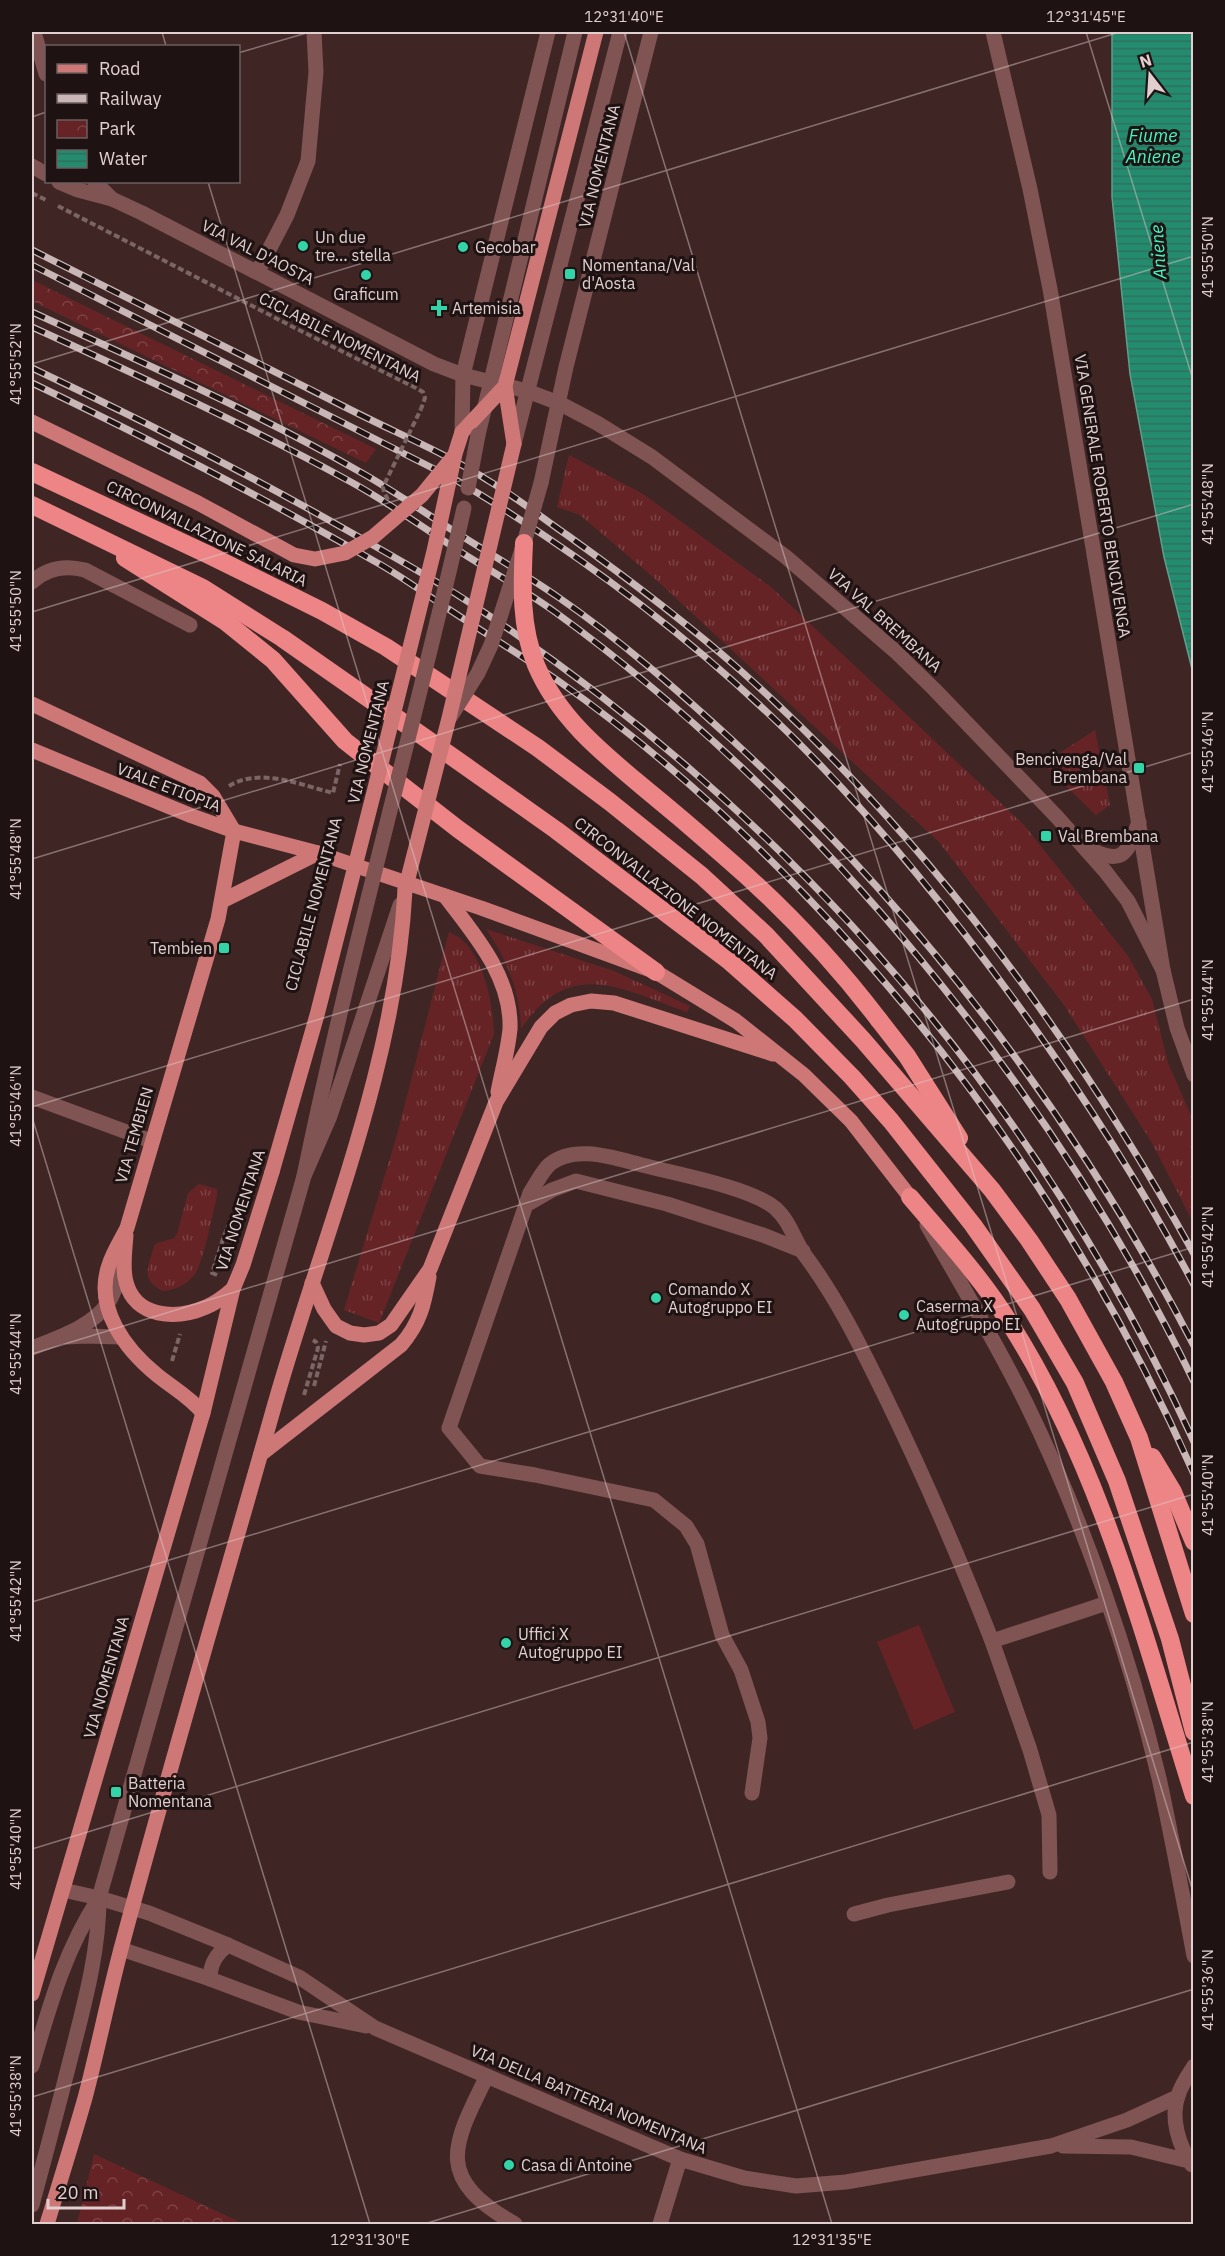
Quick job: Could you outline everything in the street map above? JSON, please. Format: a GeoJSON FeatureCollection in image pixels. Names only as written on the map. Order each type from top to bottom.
{"type":"FeatureCollection","features":[{"type":"Feature","properties":{"kind":"highway","name":"CIRCONVALLAZIONE SALARIA"},"geometry":{"type":"LineString","coordinates":[[32,472],[209,555],[363,634]]}},
{"type":"Feature","properties":{"kind":"highway"},"geometry":{"type":"LineString","coordinates":[[32,505],[85,530],[154,578],[200,604],[273,660],[345,741],[458,829],[656,972]]}},
{"type":"Feature","properties":{"kind":"highway","name":"CIRCONVALLAZIONE NOMENTANA"},"geometry":{"type":"LineString","coordinates":[[85,530],[203,588],[282,638],[556,830],[728,960],[795,1019],[852,1077],[973,1225],[1047,1332],[1075,1383],[1121,1492],[1170,1639],[1194,1732]]}},
{"type":"Feature","properties":{"kind":"highway"},"geometry":{"type":"LineString","coordinates":[[524,543],[522,593],[527,634],[536,664],[562,708],[596,747],[725,856],[760,889],[834,966],[907,1056],[992,1190]]}},
{"type":"Feature","properties":{"kind":"highway","name":"CIRCONVALLAZIONE NOMENTANA"},"geometry":{"type":"LineString","coordinates":[[363,634],[538,748],[702,876],[766,935],[827,1000],[992,1190],[1068,1299],[1114,1383],[1139,1438],[1194,1614]]}},
{"type":"Feature","properties":{"kind":"highway"},"geometry":{"type":"LineString","coordinates":[[910,1197],[974,1273],[1009,1321],[1065,1423],[1106,1521],[1194,1796]]}},
{"type":"Feature","properties":{"kind":"highway"},"geometry":{"type":"LineString","coordinates":[[1139,1438],[1173,1492],[1194,1542]]}},
{"type":"Feature","properties":{"kind":"main road","name":"VIA NOMENTANA"},"geometry":{"type":"LineString","coordinates":[[32,1994],[203,1413],[233,1289],[243,1265],[272,1172],[316,1015],[434,551],[455,454],[462,432],[484,410],[498,384],[596,32]]}},
{"type":"Feature","properties":{"kind":"main road","name":"VIA NOMENTANA"},"geometry":{"type":"LineString","coordinates":[[47,2224],[84,2099],[121,1949],[261,1454],[344,1183],[390,1016],[403,931],[405,890],[449,718],[514,444],[498,384]]}},
{"type":"Feature","properties":{"kind":"main road"},"geometry":{"type":"LineString","coordinates":[[32,422],[119,462],[300,557],[322,558],[352,550],[373,537],[422,495],[455,454]]}},
{"type":"Feature","properties":{"kind":"main road","name":"VIALE ETIOPIA"},"geometry":{"type":"LineString","coordinates":[[32,704],[200,783],[213,796],[234,831]]}},
{"type":"Feature","properties":{"kind":"main road","name":"VIALE ETIOPIA"},"geometry":{"type":"LineString","coordinates":[[32,750],[234,831]]}},
{"type":"Feature","properties":{"kind":"main road"},"geometry":{"type":"LineString","coordinates":[[234,831],[318,853],[656,972],[736,1021],[804,1074],[851,1121],[910,1197]]}},
{"type":"Feature","properties":{"kind":"main road","name":"VIA TEMBIEN"},"geometry":{"type":"LineString","coordinates":[[203,1413],[189,1398],[147,1366],[121,1337],[106,1305],[104,1294],[107,1272],[127,1228],[222,901],[234,831]]}},
{"type":"Feature","properties":{"kind":"main road"},"geometry":{"type":"LineString","coordinates":[[222,901],[318,853]]}},
{"type":"Feature","properties":{"kind":"main road"},"geometry":{"type":"LineString","coordinates":[[445,896],[490,958],[507,998],[510,1029],[496,1102]]}},
{"type":"Feature","properties":{"kind":"main road"},"geometry":{"type":"LineString","coordinates":[[261,1454],[401,1345],[410,1335],[423,1311],[430,1269],[496,1102],[541,1027],[560,1010],[591,1001],[614,1003],[782,1057]]}},
{"type":"Feature","properties":{"kind":"main road"},"geometry":{"type":"LineString","coordinates":[[127,1228],[124,1274],[128,1290],[136,1302],[151,1312],[171,1315],[192,1312],[206,1307],[233,1289]]}},
{"type":"Feature","properties":{"kind":"main road"},"geometry":{"type":"LineString","coordinates":[[312,1283],[336,1326],[356,1334],[371,1335],[391,1325],[430,1269]]}},
{"type":"Feature","properties":{"kind":"street"},"geometry":{"type":"LineString","coordinates":[[34,32],[45,70]]}},
{"type":"Feature","properties":{"kind":"street"},"geometry":{"type":"LineString","coordinates":[[258,271],[287,214],[308,161],[316,72],[314,32]]}},
{"type":"Feature","properties":{"kind":"street","name":"VIA NOMENTANA"},"geometry":{"type":"LineString","coordinates":[[462,432],[463,375],[548,32]]}},
{"type":"Feature","properties":{"kind":"street","name":"VIA NOMENTANA"},"geometry":{"type":"LineString","coordinates":[[498,384],[575,32]]}},
{"type":"Feature","properties":{"kind":"street","name":"VIA NOMENTANA"},"geometry":{"type":"LineString","coordinates":[[514,444],[620,32]]}},
{"type":"Feature","properties":{"kind":"street","name":"VIA NOMENTANA"},"geometry":{"type":"LineString","coordinates":[[449,718],[478,673],[491,645],[524,543],[541,483],[566,368],[651,32]]}},
{"type":"Feature","properties":{"kind":"street","name":"VIA GENERALE ROBERTO BENCIVENGA"},"geometry":{"type":"LineString","coordinates":[[993,32],[1030,189],[1048,278],[1163,970]]}},
{"type":"Feature","properties":{"kind":"street","name":"VIA VAL D'AOSTA"},"geometry":{"type":"LineString","coordinates":[[61,183],[112,199],[258,271],[356,325],[434,364],[463,375],[498,384]]}},
{"type":"Feature","properties":{"kind":"street"},"geometry":{"type":"LineString","coordinates":[[96,183],[112,199]]}},
{"type":"Feature","properties":{"kind":"street","name":"VIA VAL BREMBANA"},"geometry":{"type":"LineString","coordinates":[[498,384],[527,391],[559,403],[615,433],[652,457],[786,557],[895,651],[934,689],[1105,871],[1128,901],[1163,970]]}},
{"type":"Feature","properties":{"kind":"street","name":"VIA NOMENTANA"},"geometry":{"type":"LineString","coordinates":[[32,2205],[90,1980],[99,1921],[99,1898],[304,1176],[327,1066],[436,632],[484,410]]}},
{"type":"Feature","properties":{"kind":"street"},"geometry":{"type":"LineString","coordinates":[[32,582],[41,574],[55,569],[86,570],[190,625]]}},
{"type":"Feature","properties":{"kind":"street"},"geometry":{"type":"LineString","coordinates":[[1082,845],[1108,857],[1122,855],[1130,845],[1139,822]]}},
{"type":"Feature","properties":{"kind":"street","name":"VIA NOMENTANA"},"geometry":{"type":"LineString","coordinates":[[304,1176],[330,1116],[405,890]]}},
{"type":"Feature","properties":{"kind":"street"},"geometry":{"type":"LineString","coordinates":[[1163,970],[1172,1010],[1194,1075]]}},
{"type":"Feature","properties":{"kind":"street"},"geometry":{"type":"LineString","coordinates":[[32,1097],[151,1141]]}},
{"type":"Feature","properties":{"kind":"street"},"geometry":{"type":"LineString","coordinates":[[752,1792],[760,1738],[758,1722],[741,1670],[722,1635],[697,1544],[686,1526],[654,1500],[480,1466],[449,1428],[530,1194],[549,1165],[564,1155],[584,1153],[632,1162],[753,1195],[775,1208],[788,1223],[802,1251],[817,1270],[854,1332],[948,1529],[992,1641],[1030,1750],[1049,1815],[1050,1872]]}},
{"type":"Feature","properties":{"kind":"street"},"geometry":{"type":"LineString","coordinates":[[526,1205],[552,1190],[576,1181],[668,1204],[762,1235],[802,1251]]}},
{"type":"Feature","properties":{"kind":"street"},"geometry":{"type":"LineString","coordinates":[[910,1197],[964,1288],[1026,1404],[1070,1505],[1107,1603],[1142,1715],[1158,1777],[1194,1956]]}},
{"type":"Feature","properties":{"kind":"street"},"geometry":{"type":"LineString","coordinates":[[32,1348],[85,1323],[106,1305],[118,1283],[125,1257]]}},
{"type":"Feature","properties":{"kind":"street"},"geometry":{"type":"LineString","coordinates":[[57,1338],[121,1337]]}},
{"type":"Feature","properties":{"kind":"street"},"geometry":{"type":"LineString","coordinates":[[992,1641],[1107,1603]]}},
{"type":"Feature","properties":{"kind":"street"},"geometry":{"type":"LineString","coordinates":[[854,1914],[888,1905],[1008,1882]]}},
{"type":"Feature","properties":{"kind":"street","name":"VIA DELLA BATTERIA NOMENTANA"},"geometry":{"type":"LineString","coordinates":[[63,1890],[133,1908],[228,1945],[299,1977],[375,2028],[680,2159],[744,2178],[779,2184],[810,2186],[846,2182],[1051,2146],[1127,2120],[1179,2093],[1194,2077]]}},
{"type":"Feature","properties":{"kind":"street","name":"VIA NOMENTANA"},"geometry":{"type":"LineString","coordinates":[[32,2066],[68,1953],[84,1920],[99,1898]]}},
{"type":"Feature","properties":{"kind":"street"},"geometry":{"type":"LineString","coordinates":[[210,1979],[210,1969],[215,1959],[228,1945]]}},
{"type":"Feature","properties":{"kind":"street","name":"VIA DELLA BATTERIA NOMENTANA"},"geometry":{"type":"LineString","coordinates":[[121,1949],[297,2012],[375,2028]]}},
{"type":"Feature","properties":{"kind":"street"},"geometry":{"type":"LineString","coordinates":[[1191,2164],[1176,2123],[1179,2093],[1193,2067]]}},
{"type":"Feature","properties":{"kind":"street"},"geometry":{"type":"LineString","coordinates":[[487,2076],[463,2124],[458,2146],[458,2169],[463,2181],[475,2195],[515,2224]]}},
{"type":"Feature","properties":{"kind":"street"},"geometry":{"type":"LineString","coordinates":[[1051,2146],[1131,2147],[1191,2164]]}},
{"type":"Feature","properties":{"kind":"street"},"geometry":{"type":"LineString","coordinates":[[660,2224],[680,2159]]}},
{"type":"Feature","properties":{"kind":"path","name":"CICLABILE NOMENTANA"},"geometry":{"type":"LineString","coordinates":[[32,193],[423,392],[425,398],[421,409],[383,488],[387,499],[402,513]]}},
{"type":"Feature","properties":{"kind":"path"},"geometry":{"type":"LineString","coordinates":[[213,796],[234,783],[259,777],[333,792],[345,741]]}},
{"type":"Feature","properties":{"kind":"path"},"geometry":{"type":"LineString","coordinates":[[214,1267],[242,1193]]}},
{"type":"Feature","properties":{"kind":"path"},"geometry":{"type":"LineString","coordinates":[[170,1370],[182,1327]]}},
{"type":"Feature","properties":{"kind":"path"},"geometry":{"type":"LineString","coordinates":[[314,1389],[327,1339],[319,1333]]}},
{"type":"Feature","properties":{"kind":"path"},"geometry":{"type":"LineString","coordinates":[[303,1400],[318,1348],[316,1342],[309,1339]]}},
{"type":"Feature","properties":{"kind":"green space"},"geometry":{"type":"Polygon","coordinates":[[[32,280],[376,449],[366,463],[32,301],[32,280]]]}},
{"type":"Feature","properties":{"kind":"green space"},"geometry":{"type":"Polygon","coordinates":[[[569,455],[643,494],[771,587],[1024,825],[1128,956],[1152,999],[1168,1063],[1193,1120],[1193,1222],[1152,1143],[1064,1005],[939,842],[653,577],[580,515],[557,507],[569,455]]]}},
{"type":"Feature","properties":{"kind":"green space"},"geometry":{"type":"Polygon","coordinates":[[[1095,730],[1110,805],[1096,815],[1043,764],[1095,730]]]}},
{"type":"Feature","properties":{"kind":"green space"},"geometry":{"type":"Polygon","coordinates":[[[486,929],[614,971],[690,1006],[687,1012],[618,988],[598,984],[578,985],[558,992],[539,1006],[521,1029],[518,1002],[511,976],[486,929]]]}},
{"type":"Feature","properties":{"kind":"green space"},"geometry":{"type":"Polygon","coordinates":[[[449,932],[461,939],[478,962],[488,992],[494,1034],[379,1323],[344,1310],[397,1135],[449,932]]]}},
{"type":"Feature","properties":{"kind":"green space"},"geometry":{"type":"Polygon","coordinates":[[[199,1184],[217,1189],[217,1196],[198,1268],[184,1284],[163,1291],[156,1287],[148,1277],[155,1244],[174,1238],[177,1234],[188,1193],[199,1184]]]}},
{"type":"Feature","properties":{"kind":"green space"},"geometry":{"type":"Polygon","coordinates":[[[919,1625],[955,1712],[914,1730],[877,1642],[919,1625]]]}},
{"type":"Feature","properties":{"kind":"green space"},"geometry":{"type":"Polygon","coordinates":[[[94,2154],[244,2224],[77,2224],[94,2154]]]}},
{"type":"Feature","properties":{"kind":"water","name":"Fiume Aniene"},"geometry":{"type":"Polygon","coordinates":[[[1112,32],[1193,32],[1193,673],[1164,557],[1130,374],[1112,197],[1112,32]]]}},
{"type":"Feature","properties":{"kind":"railway"},"geometry":{"type":"LineString","coordinates":[[32,250],[438,452],[499,487],[678,618],[741,671],[808,734],[873,801],[992,943],[1047,1018],[1099,1095],[1194,1254]]}},
{"type":"Feature","properties":{"kind":"railway"},"geometry":{"type":"LineString","coordinates":[[32,265],[456,480],[540,532],[620,589],[735,683],[806,750],[872,821],[965,934],[1023,1012],[1092,1112],[1135,1180],[1194,1285]]}},
{"type":"Feature","properties":{"kind":"railway"},"geometry":{"type":"LineString","coordinates":[[32,312],[281,429],[374,480],[533,580],[581,613],[625,647],[731,739],[800,805],[866,875],[929,947],[989,1022],[1046,1100],[1099,1180],[1194,1346]]}},
{"type":"Feature","properties":{"kind":"railway"},"geometry":{"type":"LineString","coordinates":[[32,327],[233,421],[381,499],[555,612],[652,688],[746,771],[835,862],[920,959],[999,1060],[1072,1165],[1137,1273],[1194,1382]]}},
{"type":"Feature","properties":{"kind":"railway"},"geometry":{"type":"LineString","coordinates":[[32,368],[232,468],[414,568],[476,607],[591,689],[700,777],[801,872],[894,974],[981,1081],[1059,1195],[1130,1315],[1194,1442]]}},
{"type":"Feature","properties":{"kind":"railway"},"geometry":{"type":"LineString","coordinates":[[32,383],[247,491],[393,572],[593,706],[689,784],[749,839],[867,962],[923,1028],[976,1097],[1073,1242],[1157,1395],[1194,1474]]}},
{"type":"Feature","properties":{"kind":"place","name":"Un due tre… stella"},"geometry":{"type":"Point","coordinates":[303,246]}},
{"type":"Feature","properties":{"kind":"place","name":"Gecobar"},"geometry":{"type":"Point","coordinates":[463,247]}},
{"type":"Feature","properties":{"kind":"place","name":"Nomentana/Val d'Aosta"},"geometry":{"type":"Point","coordinates":[570,274]}},
{"type":"Feature","properties":{"kind":"place","name":"Graficum"},"geometry":{"type":"Point","coordinates":[366,275]}},
{"type":"Feature","properties":{"kind":"place","name":"Artemisia"},"geometry":{"type":"Point","coordinates":[439,308]}},
{"type":"Feature","properties":{"kind":"place","name":"Bencivenga/Val Brembana"},"geometry":{"type":"Point","coordinates":[1139,768]}},
{"type":"Feature","properties":{"kind":"place","name":"Val Brembana"},"geometry":{"type":"Point","coordinates":[1046,836]}},
{"type":"Feature","properties":{"kind":"place","name":"Tembien"},"geometry":{"type":"Point","coordinates":[224,948]}},
{"type":"Feature","properties":{"kind":"place","name":"Comando X Autogruppo EI"},"geometry":{"type":"Point","coordinates":[656,1298]}},
{"type":"Feature","properties":{"kind":"place","name":"Caserma X Autogruppo EI"},"geometry":{"type":"Point","coordinates":[904,1315]}},
{"type":"Feature","properties":{"kind":"place","name":"Uffici X Autogruppo EI"},"geometry":{"type":"Point","coordinates":[506,1643]}},
{"type":"Feature","properties":{"kind":"place","name":"Batteria Nomentana"},"geometry":{"type":"Point","coordinates":[116,1792]}},
{"type":"Feature","properties":{"kind":"place","name":"Casa di Antoine"},"geometry":{"type":"Point","coordinates":[509,2165]}},
{"type":"Feature","properties":{"kind":"water label","name":"Aniene"},"geometry":{"type":"Point","coordinates":[1158,252]}}]}
